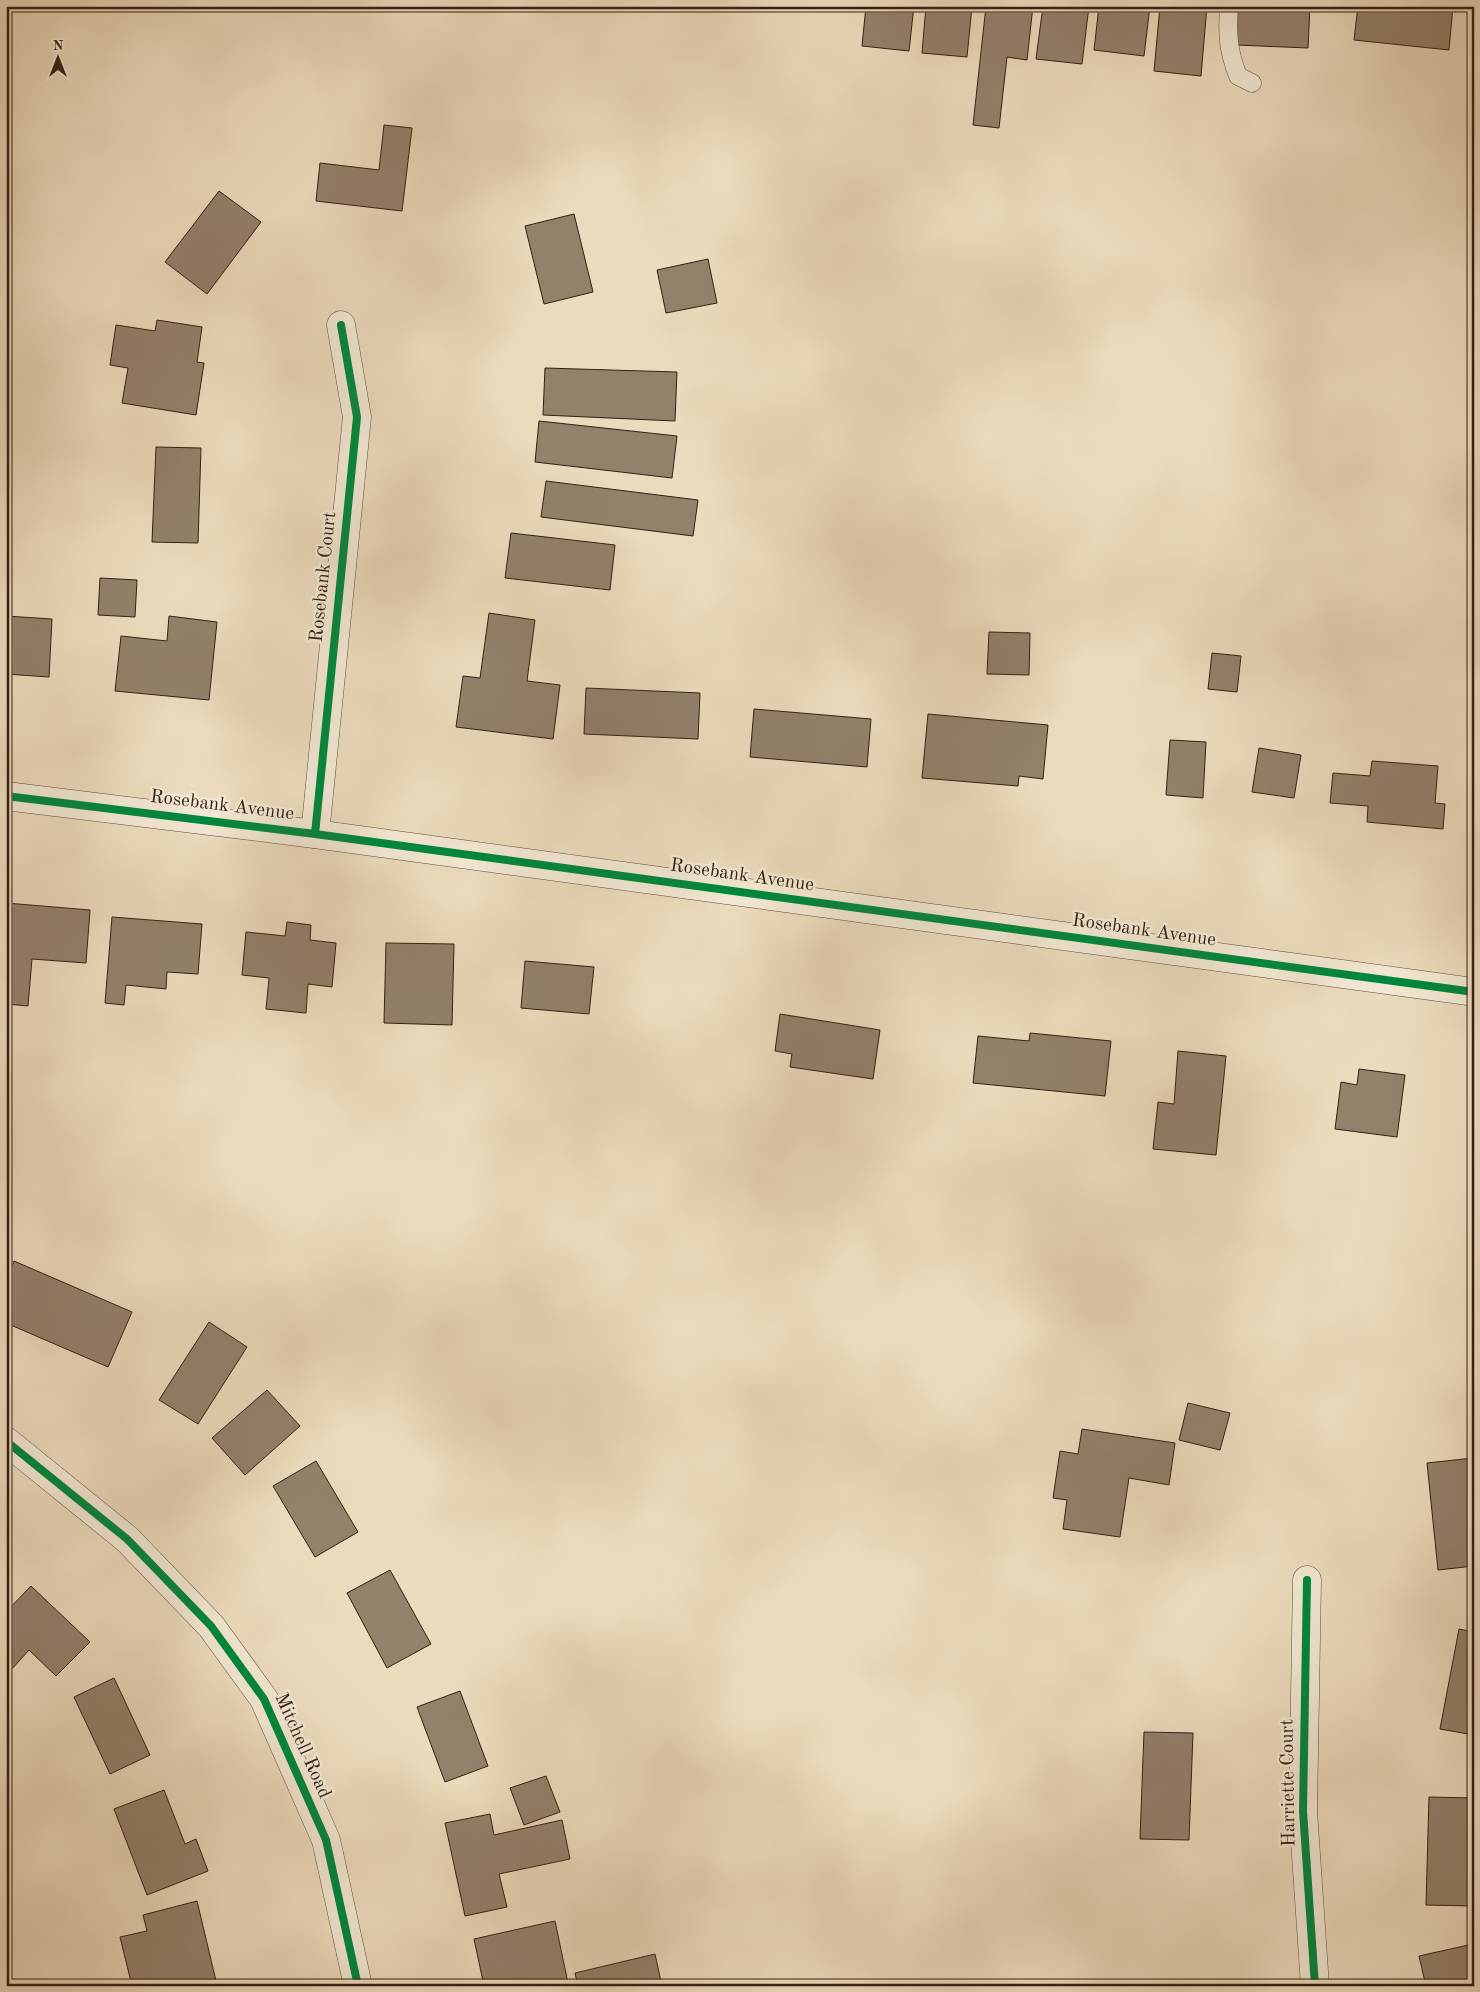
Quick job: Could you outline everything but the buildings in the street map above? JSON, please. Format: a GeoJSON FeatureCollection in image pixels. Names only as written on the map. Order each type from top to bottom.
{"type":"FeatureCollection","features":[{"type":"Feature","properties":{"kind":"street","name":"Rosebank Court"},"geometry":{"type":"LineString","coordinates":[[315,834],[357,417],[340,325]]}},
{"type":"Feature","properties":{"kind":"street","name":"Rosebank Avenue"},"geometry":{"type":"LineString","coordinates":[[6,796],[315,834],[1474,992]]}},
{"type":"Feature","properties":{"kind":"street","name":"Mitchell Road"},"geometry":{"type":"LineString","coordinates":[[6,1441],[128,1539],[211,1626],[264,1699],[326,1840],[358,1986]]}},
{"type":"Feature","properties":{"kind":"street","name":"Harriette Court"},"geometry":{"type":"LineString","coordinates":[[1307,1580],[1303,1811],[1315,1986]]}},
{"type":"Feature","properties":{"kind":"lane"},"geometry":{"type":"LineString","coordinates":[[1229,6],[1230,54],[1238,76],[1252,83]]}},
{"type":"Feature","properties":{"kind":"cycle path"},"geometry":{"type":"LineString","coordinates":[[315,834],[357,417],[341,325]]}},
{"type":"Feature","properties":{"kind":"cycle path"},"geometry":{"type":"LineString","coordinates":[[6,796],[315,834],[1474,992]]}},
{"type":"Feature","properties":{"kind":"cycle path"},"geometry":{"type":"LineString","coordinates":[[6,1441],[127,1539],[211,1626],[264,1699],[326,1840],[358,1986]]}},
{"type":"Feature","properties":{"kind":"cycle path"},"geometry":{"type":"LineString","coordinates":[[1307,1580],[1303,1811],[1315,1986]]}}]}
